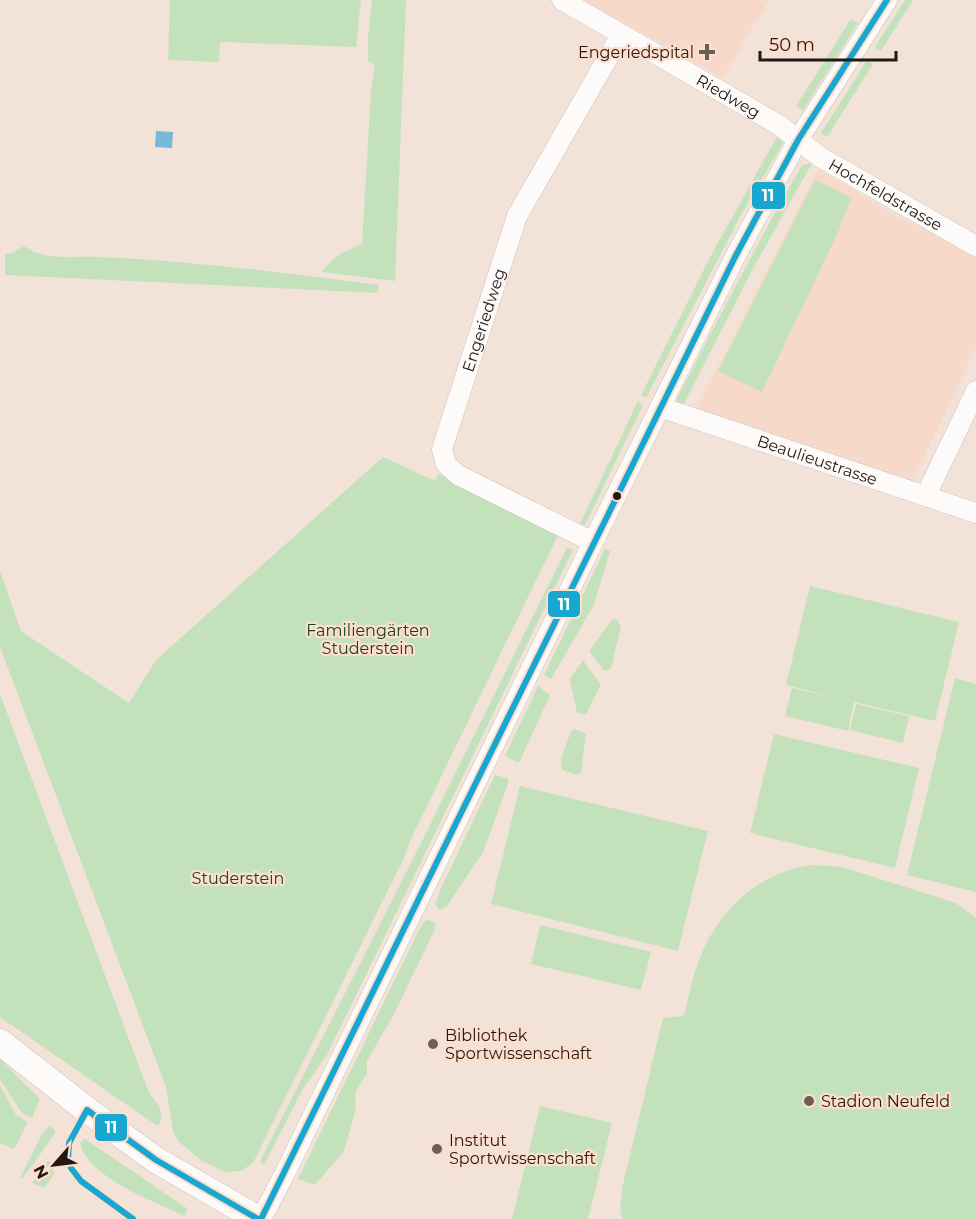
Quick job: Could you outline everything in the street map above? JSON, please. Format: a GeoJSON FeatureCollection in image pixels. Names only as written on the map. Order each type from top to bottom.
{"type":"FeatureCollection","features":[{"type":"Feature","properties":{"kind":"main road"},"geometry":{"type":"LineString","coordinates":[[0,1042],[156,1160],[259,1219]]}},
{"type":"Feature","properties":{"kind":"street","name":"Riedweg"},"geometry":{"type":"LineString","coordinates":[[562,0],[779,125],[798,140]]}},
{"type":"Feature","properties":{"kind":"street"},"geometry":{"type":"LineString","coordinates":[[259,1219],[286,1171],[735,257],[798,140],[887,0]]}},
{"type":"Feature","properties":{"kind":"street","name":"Engeriedweg"},"geometry":{"type":"LineString","coordinates":[[593,542],[455,473],[445,462],[442,449],[517,216],[621,35]]}},
{"type":"Feature","properties":{"kind":"street","name":"Hochfeldstrasse"},"geometry":{"type":"LineString","coordinates":[[798,140],[820,157],[976,246]]}},
{"type":"Feature","properties":{"kind":"street"},"geometry":{"type":"LineString","coordinates":[[926,495],[976,391]]}},
{"type":"Feature","properties":{"kind":"street","name":"Beaulieustrasse"},"geometry":{"type":"LineString","coordinates":[[660,407],[976,513]]}},
{"type":"Feature","properties":{"kind":"shaded area","name":"Engeriedspital"},"geometry":{"type":"Polygon","coordinates":[[[584,0],[769,0],[723,78],[584,0]]]}},
{"type":"Feature","properties":{"kind":"shaded area"},"geometry":{"type":"Polygon","coordinates":[[[818,169],[910,224],[914,218],[976,253],[976,348],[911,484],[696,410],[818,169]]]}},
{"type":"Feature","properties":{"kind":"green space"},"geometry":{"type":"Polygon","coordinates":[[[170,0],[361,0],[356,47],[220,42],[219,62],[168,60],[170,0]]]}},
{"type":"Feature","properties":{"kind":"green space"},"geometry":{"type":"Polygon","coordinates":[[[372,0],[406,0],[395,281],[322,272],[340,255],[362,244],[371,91],[375,65],[368,61],[372,0]]]}},
{"type":"Feature","properties":{"kind":"green space"},"geometry":{"type":"Polygon","coordinates":[[[905,0],[913,0],[881,51],[875,47],[905,0]]]}},
{"type":"Feature","properties":{"kind":"green space"},"geometry":{"type":"Polygon","coordinates":[[[851,19],[858,23],[803,110],[796,106],[851,19]]]}},
{"type":"Feature","properties":{"kind":"green space"},"geometry":{"type":"Polygon","coordinates":[[[867,60],[873,64],[827,137],[821,133],[867,60]]]}},
{"type":"Feature","properties":{"kind":"green space"},"geometry":{"type":"Polygon","coordinates":[[[779,133],[783,143],[741,215],[646,398],[641,395],[709,259],[779,133]]]}},
{"type":"Feature","properties":{"kind":"green space"},"geometry":{"type":"Polygon","coordinates":[[[812,163],[754,267],[683,405],[678,403],[677,399],[738,281],[802,165],[812,163]]]}},
{"type":"Feature","properties":{"kind":"green space"},"geometry":{"type":"Polygon","coordinates":[[[815,180],[852,198],[841,226],[762,392],[718,371],[815,180]]]}},
{"type":"Feature","properties":{"kind":"green space"},"geometry":{"type":"Polygon","coordinates":[[[24,246],[50,256],[205,264],[379,285],[378,293],[5,275],[5,253],[10,254],[24,246]]]}},
{"type":"Feature","properties":{"kind":"green space"},"geometry":{"type":"Polygon","coordinates":[[[638,401],[643,405],[585,525],[579,526],[638,401]]]}},
{"type":"Feature","properties":{"kind":"green space"},"geometry":{"type":"Polygon","coordinates":[[[383,457],[435,481],[438,474],[559,533],[411,839],[403,860],[253,1163],[241,1171],[225,1172],[202,1161],[179,1142],[173,1132],[166,1087],[0,647],[0,571],[21,631],[129,703],[156,660],[383,457]]]}},
{"type":"Feature","properties":{"kind":"green space"},"geometry":{"type":"Polygon","coordinates":[[[567,547],[573,550],[327,1055],[303,1089],[264,1165],[260,1161],[567,547]]]}},
{"type":"Feature","properties":{"kind":"green space"},"geometry":{"type":"Polygon","coordinates":[[[605,549],[610,551],[594,605],[551,679],[544,675],[605,549]]]}},
{"type":"Feature","properties":{"kind":"green space"},"geometry":{"type":"Polygon","coordinates":[[[810,586],[959,622],[935,721],[854,702],[848,731],[785,716],[792,688],[840,699],[786,685],[810,586]]]}},
{"type":"Feature","properties":{"kind":"green space"},"geometry":{"type":"Polygon","coordinates":[[[613,619],[616,619],[621,626],[611,669],[604,671],[589,651],[613,619]]]}},
{"type":"Feature","properties":{"kind":"green space"},"geometry":{"type":"Polygon","coordinates":[[[583,660],[601,685],[586,714],[577,713],[570,679],[583,660]]]}},
{"type":"Feature","properties":{"kind":"green space"},"geometry":{"type":"Polygon","coordinates":[[[955,678],[976,684],[976,892],[907,875],[955,678]]]}},
{"type":"Feature","properties":{"kind":"green space"},"geometry":{"type":"Polygon","coordinates":[[[538,686],[550,695],[520,761],[517,762],[505,756],[538,686]]]}},
{"type":"Feature","properties":{"kind":"green space"},"geometry":{"type":"Polygon","coordinates":[[[0,694],[149,1093],[160,1108],[162,1116],[159,1125],[0,1017],[0,694]]]}},
{"type":"Feature","properties":{"kind":"green space"},"geometry":{"type":"Polygon","coordinates":[[[856,704],[909,716],[903,743],[850,730],[856,704]]]}},
{"type":"Feature","properties":{"kind":"green space"},"geometry":{"type":"Polygon","coordinates":[[[575,729],[586,734],[581,772],[577,775],[562,770],[561,759],[571,731],[575,729]]]}},
{"type":"Feature","properties":{"kind":"green space"},"geometry":{"type":"Polygon","coordinates":[[[774,734],[919,768],[895,868],[750,833],[774,734]]]}},
{"type":"Feature","properties":{"kind":"green space"},"geometry":{"type":"Polygon","coordinates":[[[495,775],[507,778],[509,781],[483,852],[447,906],[439,910],[435,904],[441,888],[495,775]]]}},
{"type":"Feature","properties":{"kind":"green space"},"geometry":{"type":"Polygon","coordinates":[[[520,786],[708,831],[678,951],[491,904],[520,786]]]}},
{"type":"Feature","properties":{"kind":"green space","name":"Stadion Neufeld"},"geometry":{"type":"Polygon","coordinates":[[[813,865],[842,867],[956,903],[976,918],[976,1219],[622,1219],[620,1207],[623,1184],[663,1018],[684,1016],[700,958],[708,940],[730,909],[759,884],[776,875],[813,865]]]}},
{"type":"Feature","properties":{"kind":"green space"},"geometry":{"type":"Polygon","coordinates":[[[429,920],[435,923],[435,929],[395,1012],[367,1061],[367,1074],[356,1091],[355,1112],[344,1151],[315,1185],[298,1179],[419,930],[424,922],[429,920]]]}},
{"type":"Feature","properties":{"kind":"green space"},"geometry":{"type":"Polygon","coordinates":[[[540,925],[651,952],[641,990],[531,964],[540,925]]]}},
{"type":"Feature","properties":{"kind":"green space"},"geometry":{"type":"Polygon","coordinates":[[[0,1059],[40,1099],[32,1118],[22,1113],[0,1079],[0,1059]]]}},
{"type":"Feature","properties":{"kind":"green space"},"geometry":{"type":"Polygon","coordinates":[[[0,1086],[16,1115],[28,1122],[14,1149],[0,1143],[0,1086]]]}},
{"type":"Feature","properties":{"kind":"green space"},"geometry":{"type":"Polygon","coordinates":[[[540,1106],[612,1123],[588,1219],[512,1219],[540,1106]]]}},
{"type":"Feature","properties":{"kind":"green space"},"geometry":{"type":"Polygon","coordinates":[[[49,1126],[55,1130],[54,1135],[22,1179],[20,1178],[42,1134],[49,1126]]]}},
{"type":"Feature","properties":{"kind":"green space"},"geometry":{"type":"Polygon","coordinates":[[[85,1139],[188,1209],[184,1216],[140,1196],[109,1178],[86,1156],[80,1143],[85,1139]]]}},
{"type":"Feature","properties":{"kind":"green space"},"geometry":{"type":"Polygon","coordinates":[[[48,1161],[51,1163],[54,1174],[45,1188],[32,1183],[48,1161]]]}},
{"type":"Feature","properties":{"kind":"water"},"geometry":{"type":"Polygon","coordinates":[[[156,131],[173,132],[172,148],[155,147],[156,131]]]}},
{"type":"Feature","properties":{"kind":"transit line","name":"11"},"geometry":{"type":"LineString","coordinates":[[261,1219],[735,257],[798,140],[887,0]]}},
{"type":"Feature","properties":{"kind":"transit line","name":"11"},"geometry":{"type":"LineString","coordinates":[[133,1219],[81,1181],[71,1168],[68,1160],[69,1143],[87,1110],[156,1160],[258,1219]]}},
{"type":"Feature","properties":{"kind":"place","name":"Engeriedspital"},"geometry":{"type":"Point","coordinates":[707,52]}},
{"type":"Feature","properties":{"kind":"place","name":"Bibliothek Sportwissenschaft"},"geometry":{"type":"Point","coordinates":[433,1044]}},
{"type":"Feature","properties":{"kind":"place","name":"Stadion Neufeld"},"geometry":{"type":"Point","coordinates":[809,1101]}},
{"type":"Feature","properties":{"kind":"place","name":"Institut Sportwissenschaft"},"geometry":{"type":"Point","coordinates":[437,1149]}},
{"type":"Feature","properties":{"kind":"park label","name":"Familiengärten Studerstein"},"geometry":{"type":"Point","coordinates":[368,639]}},
{"type":"Feature","properties":{"kind":"park label","name":"Studerstein"},"geometry":{"type":"Point","coordinates":[238,878]}}]}
